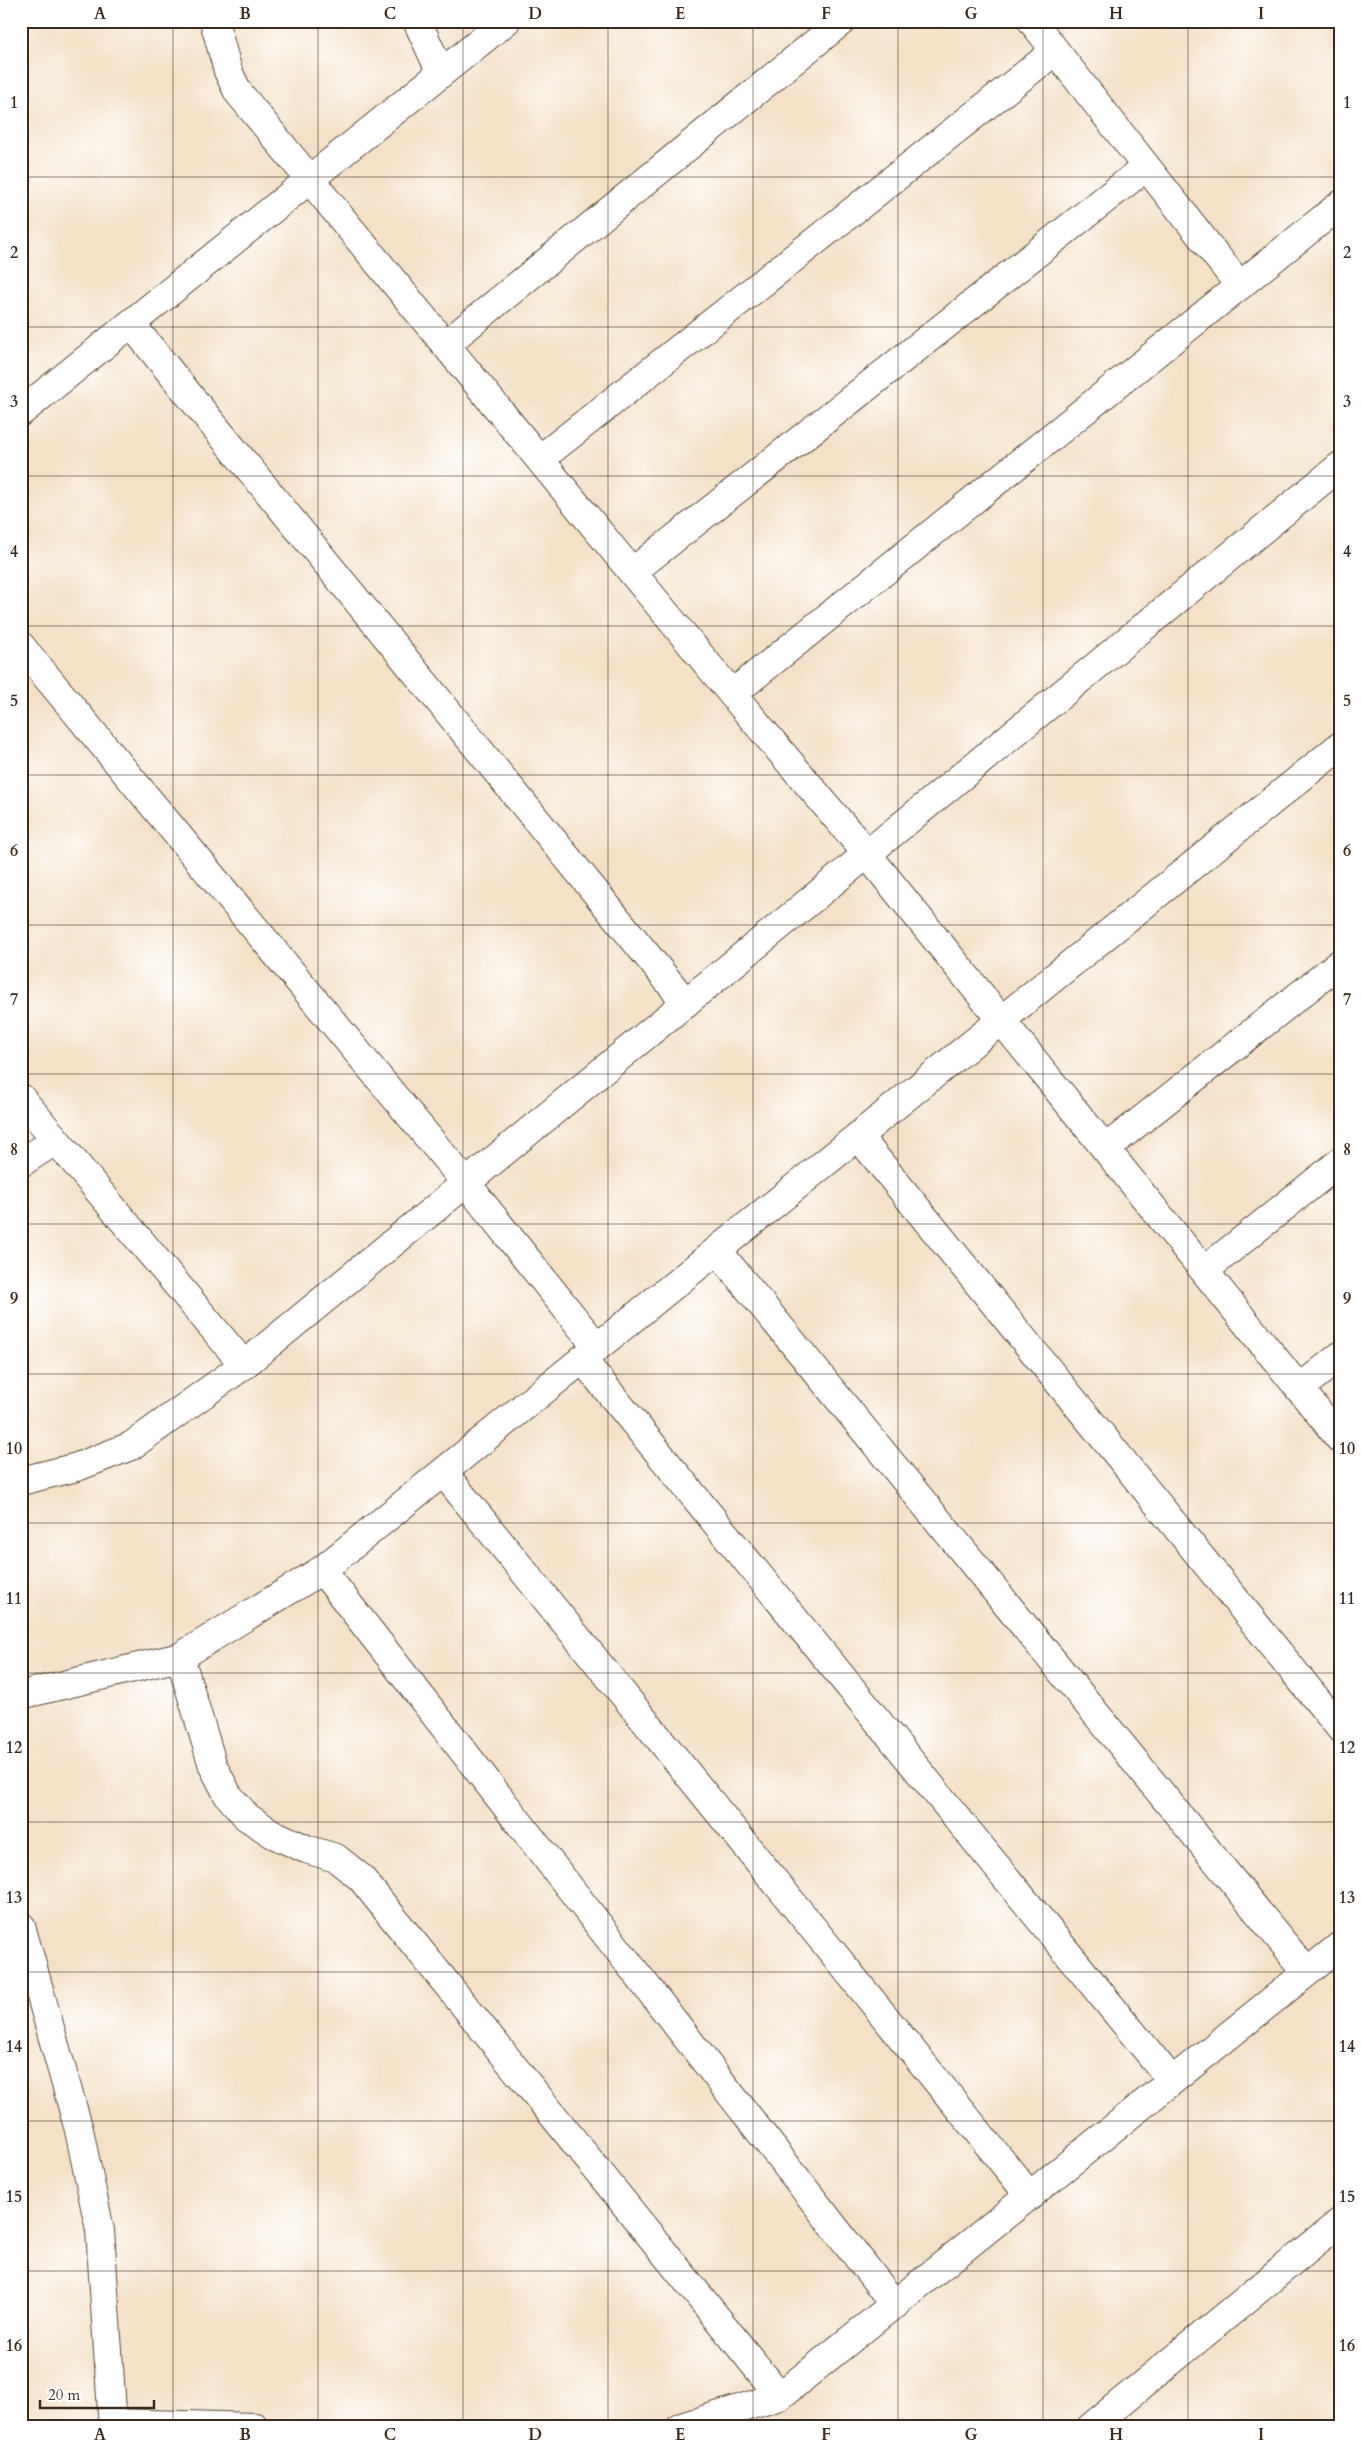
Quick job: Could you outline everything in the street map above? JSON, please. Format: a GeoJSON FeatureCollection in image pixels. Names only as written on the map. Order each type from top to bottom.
{"type":"FeatureCollection","features":[{"type":"Feature","properties":{"kind":"street"},"geometry":{"type":"LineString","coordinates":[[214,21],[228,71],[238,92],[732,694],[867,854],[1000,1021],[1106,1148],[1340,1439]]}},
{"type":"Feature","properties":{"kind":"street"},"geometry":{"type":"LineString","coordinates":[[417,21],[442,73]]}},
{"type":"Feature","properties":{"kind":"street"},"geometry":{"type":"LineString","coordinates":[[21,412],[506,21]]}},
{"type":"Feature","properties":{"kind":"street"},"geometry":{"type":"LineString","coordinates":[[446,344],[842,21]]}},
{"type":"Feature","properties":{"kind":"street"},"geometry":{"type":"LineString","coordinates":[[1032,21],[1240,286]]}},
{"type":"Feature","properties":{"kind":"street"},"geometry":{"type":"LineString","coordinates":[[540,459],[1055,51]]}},
{"type":"Feature","properties":{"kind":"street"},"geometry":{"type":"LineString","coordinates":[[632,572],[1146,167]]}},
{"type":"Feature","properties":{"kind":"street"},"geometry":{"type":"LineString","coordinates":[[732,694],[1340,205]]}},
{"type":"Feature","properties":{"kind":"street"},"geometry":{"type":"LineString","coordinates":[[131,324],[686,1003]]}},
{"type":"Feature","properties":{"kind":"street"},"geometry":{"type":"LineString","coordinates":[[21,1481],[77,1467],[131,1446],[244,1365],[1340,466]]}},
{"type":"Feature","properties":{"kind":"street"},"geometry":{"type":"LineString","coordinates":[[21,646],[466,1183],[590,1353],[1172,2081]]}},
{"type":"Feature","properties":{"kind":"street"},"geometry":{"type":"LineString","coordinates":[[21,1695],[180,1657],[322,1570],[1340,746]]}},
{"type":"Feature","properties":{"kind":"street"},"geometry":{"type":"LineString","coordinates":[[1106,1148],[1340,963]]}},
{"type":"Feature","properties":{"kind":"street"},"geometry":{"type":"LineString","coordinates":[[21,1098],[244,1365]]}},
{"type":"Feature","properties":{"kind":"street"},"geometry":{"type":"LineString","coordinates":[[858,1136],[1340,1728]]}},
{"type":"Feature","properties":{"kind":"street"},"geometry":{"type":"LineString","coordinates":[[21,1164],[56,1140]]}},
{"type":"Feature","properties":{"kind":"street"},"geometry":{"type":"LineString","coordinates":[[1205,1270],[1340,1162]]}},
{"type":"Feature","properties":{"kind":"street"},"geometry":{"type":"LineString","coordinates":[[717,1250],[1307,1972]]}},
{"type":"Feature","properties":{"kind":"street"},"geometry":{"type":"LineString","coordinates":[[1299,1389],[1340,1356]]}},
{"type":"Feature","properties":{"kind":"street"},"geometry":{"type":"LineString","coordinates":[[443,1472],[1030,2196]]}},
{"type":"Feature","properties":{"kind":"street"},"geometry":{"type":"LineString","coordinates":[[322,1570],[895,2305]]}},
{"type":"Feature","properties":{"kind":"street"},"geometry":{"type":"LineString","coordinates":[[180,1657],[213,1766],[228,1795],[247,1817],[273,1834],[306,1849],[336,1858],[361,1878],[780,2396]]}},
{"type":"Feature","properties":{"kind":"street"},"geometry":{"type":"LineString","coordinates":[[21,1926],[79,2130],[100,2230],[113,2425],[255,2427]]}},
{"type":"Feature","properties":{"kind":"street"},"geometry":{"type":"LineString","coordinates":[[681,2427],[780,2396],[1340,1946]]}},
{"type":"Feature","properties":{"kind":"street"},"geometry":{"type":"LineString","coordinates":[[1091,2427],[1340,2222]]}}]}
